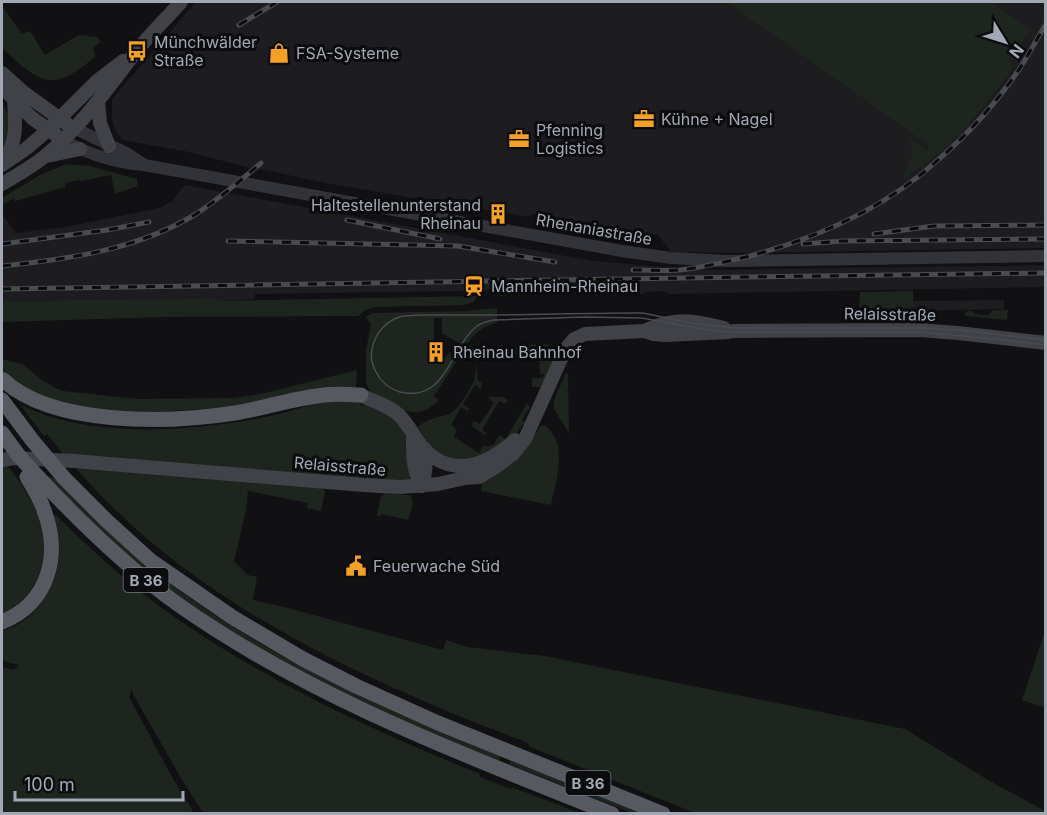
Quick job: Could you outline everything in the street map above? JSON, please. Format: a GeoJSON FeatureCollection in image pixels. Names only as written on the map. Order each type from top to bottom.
{"type":"FeatureCollection","features":[{"type":"Feature","properties":{"kind":"highway"},"geometry":{"type":"LineString","coordinates":[[2,379],[19,393],[56,408],[75,413],[141,419],[208,417],[327,394],[361,395]]}},
{"type":"Feature","properties":{"kind":"highway","name":"B 36"},"geometry":{"type":"LineString","coordinates":[[2,400],[64,478],[107,521],[151,561],[232,617],[303,659],[356,686],[508,751],[663,813]]}},
{"type":"Feature","properties":{"kind":"highway"},"geometry":{"type":"LineString","coordinates":[[2,622],[14,617],[37,597],[44,585],[51,562],[51,538],[44,509],[32,477],[5,437]]}},
{"type":"Feature","properties":{"kind":"highway","name":"B 36"},"geometry":{"type":"LineString","coordinates":[[32,477],[130,568],[178,605],[244,648],[348,703],[501,769],[612,813]]}},
{"type":"Feature","properties":{"kind":"main road"},"geometry":{"type":"LineString","coordinates":[[2,184],[45,156],[63,140],[181,2]]}},
{"type":"Feature","properties":{"kind":"main road"},"geometry":{"type":"LineString","coordinates":[[2,164],[27,148],[60,119],[97,81],[137,51]]}},
{"type":"Feature","properties":{"kind":"main road"},"geometry":{"type":"LineString","coordinates":[[2,73],[23,92],[74,128]]}},
{"type":"Feature","properties":{"kind":"main road","name":"Rhenaniastraße"},"geometry":{"type":"LineString","coordinates":[[2,87],[14,101],[63,140]]}},
{"type":"Feature","properties":{"kind":"main road"},"geometry":{"type":"LineString","coordinates":[[2,164],[11,150],[15,137],[14,101]]}},
{"type":"Feature","properties":{"kind":"main road"},"geometry":{"type":"LineString","coordinates":[[98,101],[100,123],[109,146]]}},
{"type":"Feature","properties":{"kind":"main road"},"geometry":{"type":"LineString","coordinates":[[45,156],[80,149]]}},
{"type":"Feature","properties":{"kind":"main road","name":"Relaisstraße"},"geometry":{"type":"LineString","coordinates":[[2,460],[15,458],[74,461],[390,487],[422,486],[478,477],[505,460],[518,448],[525,439],[561,357],[574,339],[585,334],[644,331],[665,322],[678,321],[710,324],[734,331],[920,330],[1046,343]]}},
{"type":"Feature","properties":{"kind":"main road","name":"Relaisstraße"},"geometry":{"type":"LineString","coordinates":[[361,395],[392,410],[406,423],[425,449],[439,460],[459,467],[482,462]]}},
{"type":"Feature","properties":{"kind":"main road","name":"Relaisstraße"},"geometry":{"type":"LineString","coordinates":[[465,478],[482,462],[511,444],[531,424]]}},
{"type":"Feature","properties":{"kind":"main road"},"geometry":{"type":"LineString","coordinates":[[413,434],[414,465],[416,476],[422,486]]}},
{"type":"Feature","properties":{"kind":"main road"},"geometry":{"type":"LineString","coordinates":[[422,486],[427,466],[425,449]]}},
{"type":"Feature","properties":{"kind":"street","name":"Rhenaniastraße"},"geometry":{"type":"LineString","coordinates":[[74,128],[128,154],[144,165]]}},
{"type":"Feature","properties":{"kind":"street","name":"Rhenaniastraße"},"geometry":{"type":"LineString","coordinates":[[63,140],[98,156],[125,164],[144,165],[670,258],[728,261],[1046,256]]}},
{"type":"Feature","properties":{"kind":"shaded area"},"geometry":{"type":"Polygon","coordinates":[[[196,2],[1045,2],[1045,248],[671,252],[658,235],[532,214],[529,217],[330,184],[246,167],[189,152],[123,140],[116,132],[112,120],[112,99],[196,2]]]}},
{"type":"Feature","properties":{"kind":"shaded area"},"geometry":{"type":"Polygon","coordinates":[[[727,2],[991,2],[1031,30],[1008,61],[1015,64],[979,113],[936,155],[903,178],[913,152],[908,137],[927,151],[930,146],[727,2]]]}},
{"type":"Feature","properties":{"kind":"shaded area"},"geometry":{"type":"Polygon","coordinates":[[[2,6],[22,34],[30,31],[45,55],[79,35],[97,37],[101,42],[93,48],[95,57],[80,69],[56,80],[46,80],[37,76],[2,48],[2,6]]]}},
{"type":"Feature","properties":{"kind":"shaded area"},"geometry":{"type":"Polygon","coordinates":[[[2,103],[11,128],[2,154],[2,103]]]}},
{"type":"Feature","properties":{"kind":"shaded area"},"geometry":{"type":"Polygon","coordinates":[[[66,164],[90,166],[137,179],[137,186],[115,194],[111,175],[80,180],[65,183],[65,187],[15,201],[14,198],[3,204],[2,208],[2,198],[40,175],[66,164]]]}},
{"type":"Feature","properties":{"kind":"shaded area"},"geometry":{"type":"Polygon","coordinates":[[[185,185],[593,261],[717,270],[1045,265],[1045,287],[668,294],[663,291],[643,294],[607,294],[606,289],[255,294],[254,299],[220,301],[216,298],[2,301],[2,214],[16,233],[65,227],[160,208],[172,201],[185,185]]]}},
{"type":"Feature","properties":{"kind":"shaded area"},"geometry":{"type":"Polygon","coordinates":[[[913,291],[913,311],[859,311],[860,292],[913,291]]]}},
{"type":"Feature","properties":{"kind":"shaded area"},"geometry":{"type":"Polygon","coordinates":[[[477,296],[474,302],[464,305],[374,307],[358,316],[162,317],[2,322],[2,301],[216,298],[220,301],[477,296]]]}},
{"type":"Feature","properties":{"kind":"shaded area"},"geometry":{"type":"Polygon","coordinates":[[[1004,300],[1004,309],[913,311],[913,301],[1004,300]]]}},
{"type":"Feature","properties":{"kind":"shaded area"},"geometry":{"type":"Polygon","coordinates":[[[497,308],[497,323],[479,331],[465,347],[442,333],[442,318],[434,318],[434,343],[427,356],[441,365],[449,352],[452,354],[456,349],[462,353],[434,396],[439,400],[430,407],[422,411],[405,411],[371,393],[366,384],[366,350],[371,324],[366,317],[372,313],[468,311],[497,308]]]}},
{"type":"Feature","properties":{"kind":"shaded area"},"geometry":{"type":"Polygon","coordinates":[[[993,310],[1008,310],[1007,320],[965,316],[965,312],[968,311],[989,315],[993,310]]]}},
{"type":"Feature","properties":{"kind":"shaded area"},"geometry":{"type":"Polygon","coordinates":[[[538,344],[552,346],[557,353],[540,387],[532,387],[532,378],[544,376],[540,374],[539,354],[488,355],[489,351],[538,344]]]}},
{"type":"Feature","properties":{"kind":"shaded area"},"geometry":{"type":"Polygon","coordinates":[[[2,359],[22,364],[43,381],[62,391],[138,399],[233,398],[265,393],[357,370],[356,388],[258,405],[127,414],[75,408],[18,386],[2,367],[2,359]]]}},
{"type":"Feature","properties":{"kind":"shaded area"},"geometry":{"type":"Polygon","coordinates":[[[476,361],[478,381],[482,381],[481,389],[475,385],[463,404],[469,408],[468,411],[461,407],[451,425],[457,430],[454,437],[479,453],[483,446],[494,444],[499,435],[506,439],[527,403],[530,407],[522,420],[525,422],[512,439],[476,460],[446,459],[431,447],[418,427],[456,409],[474,380],[476,361]]]}},
{"type":"Feature","properties":{"kind":"shaded area"},"geometry":{"type":"Polygon","coordinates":[[[566,373],[568,374],[569,433],[554,409],[554,400],[566,373]]]}},
{"type":"Feature","properties":{"kind":"shaded area"},"geometry":{"type":"Polygon","coordinates":[[[331,397],[359,400],[361,405],[376,408],[396,421],[408,441],[412,478],[406,481],[367,479],[63,454],[47,434],[44,436],[21,406],[81,424],[114,428],[184,428],[250,420],[285,412],[331,397]]]}},
{"type":"Feature","properties":{"kind":"shaded area"},"geometry":{"type":"Polygon","coordinates":[[[503,397],[508,400],[506,404],[499,401],[482,430],[487,434],[485,435],[472,424],[474,421],[480,424],[494,403],[488,398],[503,397]]]}},
{"type":"Feature","properties":{"kind":"shaded area"},"geometry":{"type":"Polygon","coordinates":[[[545,425],[557,442],[559,453],[558,474],[551,505],[481,491],[482,481],[524,449],[541,426],[545,425]]]}},
{"type":"Feature","properties":{"kind":"shaded area"},"geometry":{"type":"Polygon","coordinates":[[[7,465],[34,506],[40,521],[44,550],[43,563],[33,587],[15,606],[2,614],[2,466],[7,465]]]}},
{"type":"Feature","properties":{"kind":"shaded area"},"geometry":{"type":"Polygon","coordinates":[[[75,467],[323,488],[325,492],[321,511],[307,508],[308,503],[248,491],[234,561],[248,575],[257,577],[253,600],[443,650],[446,640],[467,647],[545,656],[905,729],[1045,813],[695,813],[528,746],[529,744],[521,740],[415,697],[353,669],[277,629],[204,582],[169,556],[104,499],[75,467]]]}},
{"type":"Feature","properties":{"kind":"shaded area"},"geometry":{"type":"Polygon","coordinates":[[[48,477],[54,478],[163,578],[217,617],[295,663],[376,703],[500,756],[499,761],[349,695],[252,643],[162,583],[119,548],[48,477]]]}},
{"type":"Feature","properties":{"kind":"shaded area"},"geometry":{"type":"Polygon","coordinates":[[[385,493],[411,496],[413,504],[408,520],[381,514],[377,516],[380,498],[385,493]]]}},
{"type":"Feature","properties":{"kind":"shaded area"},"geometry":{"type":"Polygon","coordinates":[[[56,515],[127,581],[173,616],[284,684],[361,723],[480,774],[480,777],[579,813],[203,813],[179,775],[132,689],[129,697],[194,813],[2,813],[2,667],[14,670],[19,665],[2,661],[2,631],[13,627],[32,614],[52,585],[59,557],[59,539],[54,516],[56,515]]]}},
{"type":"Feature","properties":{"kind":"shaded area"},"geometry":{"type":"Polygon","coordinates":[[[1045,631],[1045,708],[1022,700],[1045,631]]]}},
{"type":"Feature","properties":{"kind":"shaded area"},"geometry":{"type":"Polygon","coordinates":[[[510,760],[644,813],[632,813],[509,764],[510,760]]]}},
{"type":"Feature","properties":{"kind":"tram line"},"geometry":{"type":"LineString","coordinates":[[1046,340],[920,328],[735,328],[690,323],[643,313],[422,315],[399,317],[387,324],[376,338],[372,361],[374,369],[386,385],[400,392],[416,393],[428,389],[438,381],[468,335],[485,322],[584,317],[642,318],[728,332],[920,332],[1046,345]]}},
{"type":"Feature","properties":{"kind":"railway"},"geometry":{"type":"LineString","coordinates":[[239,25],[277,2]]}},
{"type":"Feature","properties":{"kind":"railway"},"geometry":{"type":"LineString","coordinates":[[633,270],[687,269],[746,257],[798,241],[849,220],[873,207],[918,177],[971,129],[1022,65],[1046,24]]}},
{"type":"Feature","properties":{"kind":"railway"},"geometry":{"type":"LineString","coordinates":[[2,266],[102,251],[150,236],[196,214],[261,163]]}},
{"type":"Feature","properties":{"kind":"railway"},"geometry":{"type":"LineString","coordinates":[[347,220],[440,239]]}},
{"type":"Feature","properties":{"kind":"railway"},"geometry":{"type":"LineString","coordinates":[[2,244],[149,222]]}},
{"type":"Feature","properties":{"kind":"railway"},"geometry":{"type":"LineString","coordinates":[[874,234],[934,226],[1046,225]]}},
{"type":"Feature","properties":{"kind":"railway"},"geometry":{"type":"LineString","coordinates":[[803,244],[843,241],[1046,239]]}},
{"type":"Feature","properties":{"kind":"railway"},"geometry":{"type":"LineString","coordinates":[[228,241],[458,246],[555,262]]}},
{"type":"Feature","properties":{"kind":"railway"},"geometry":{"type":"LineString","coordinates":[[2,289],[1046,273]]}},
{"type":"Feature","properties":{"kind":"place","name":"Münchwälder Straße"},"geometry":{"type":"Point","coordinates":[137,51]}},
{"type":"Feature","properties":{"kind":"place","name":"FSA-Systeme"},"geometry":{"type":"Point","coordinates":[279,53]}},
{"type":"Feature","properties":{"kind":"place","name":"Kühne + Nagel"},"geometry":{"type":"Point","coordinates":[644,119]}},
{"type":"Feature","properties":{"kind":"place","name":"Pfenning Logistics"},"geometry":{"type":"Point","coordinates":[519,139]}},
{"type":"Feature","properties":{"kind":"place","name":"Haltestellenunterstand Rheinau"},"geometry":{"type":"Point","coordinates":[498,214]}},
{"type":"Feature","properties":{"kind":"place","name":"Mannheim-Rheinau"},"geometry":{"type":"Point","coordinates":[474,286]}},
{"type":"Feature","properties":{"kind":"place","name":"Rheinau Bahnhof"},"geometry":{"type":"Point","coordinates":[436,352]}},
{"type":"Feature","properties":{"kind":"place","name":"Feuerwache Süd"},"geometry":{"type":"Point","coordinates":[356,566]}}]}
